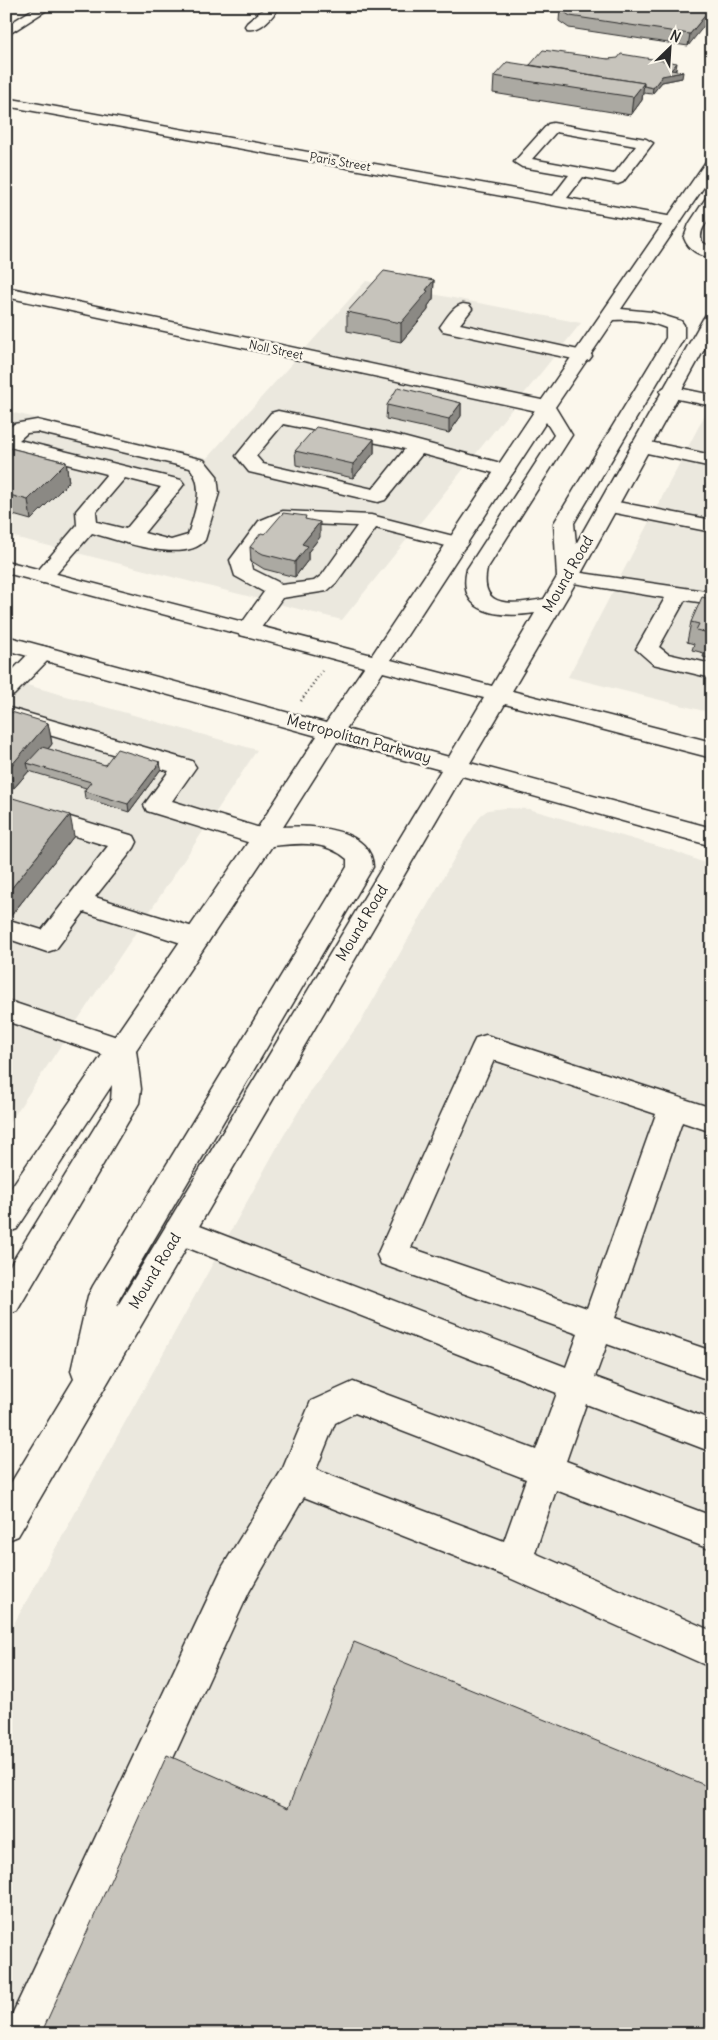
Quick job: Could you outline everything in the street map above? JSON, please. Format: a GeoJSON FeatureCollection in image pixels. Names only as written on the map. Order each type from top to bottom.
{"type":"FeatureCollection","features":[{"type":"Feature","properties":{"kind":"main road"},"geometry":{"type":"LineString","coordinates":[[6,32],[47,6]]}},
{"type":"Feature","properties":{"kind":"main road"},"geometry":{"type":"LineString","coordinates":[[252,26],[266,16],[274,6]]}},
{"type":"Feature","properties":{"kind":"main road","name":"Paris Street"},"geometry":{"type":"LineString","coordinates":[[6,102],[673,222]]}},
{"type":"Feature","properties":{"kind":"main road"},"geometry":{"type":"LineString","coordinates":[[553,127],[646,143],[618,179],[579,172],[522,162],[553,127]]}},
{"type":"Feature","properties":{"kind":"main road"},"geometry":{"type":"LineString","coordinates":[[6,1220],[264,838],[546,407],[611,315],[712,164]]}},
{"type":"Feature","properties":{"kind":"main road"},"geometry":{"type":"LineString","coordinates":[[557,201],[579,172]]}},
{"type":"Feature","properties":{"kind":"main road"},"geometry":{"type":"LineString","coordinates":[[712,201],[692,232],[693,242],[697,248],[712,253]]}},
{"type":"Feature","properties":{"kind":"main road","name":"Noll Street"},"geometry":{"type":"LineString","coordinates":[[6,292],[546,407]]}},
{"type":"Feature","properties":{"kind":"main road"},"geometry":{"type":"LineString","coordinates":[[463,309],[444,333],[582,356]]}},
{"type":"Feature","properties":{"kind":"main road"},"geometry":{"type":"LineString","coordinates":[[611,315],[640,315],[667,322],[675,325],[675,338],[564,523],[568,577],[712,598]]}},
{"type":"Feature","properties":{"kind":"main road","name":"Mound Road"},"geometry":{"type":"LineString","coordinates":[[9,1512],[81,1396],[568,577],[669,392],[712,319]]}},
{"type":"Feature","properties":{"kind":"main road"},"geometry":{"type":"LineString","coordinates":[[669,392],[712,401]]}},
{"type":"Feature","properties":{"kind":"main road"},"geometry":{"type":"LineString","coordinates":[[546,407],[563,435],[478,569],[474,585],[479,599],[489,605],[525,609],[550,605]]}},
{"type":"Feature","properties":{"kind":"main road"},"geometry":{"type":"LineString","coordinates":[[417,447],[378,496],[256,468],[246,456],[278,417],[417,447],[505,470]]}},
{"type":"Feature","properties":{"kind":"main road"},"geometry":{"type":"LineString","coordinates":[[6,442],[21,428],[38,426],[197,464],[207,476],[209,493],[198,536],[193,542],[171,546],[87,526]]}},
{"type":"Feature","properties":{"kind":"main road"},"geometry":{"type":"LineString","coordinates":[[6,442],[174,484],[130,536]]}},
{"type":"Feature","properties":{"kind":"main road"},"geometry":{"type":"LineString","coordinates":[[640,446],[712,461]]}},
{"type":"Feature","properties":{"kind":"main road"},"geometry":{"type":"LineString","coordinates":[[43,577],[87,526],[86,511],[120,471]]}},
{"type":"Feature","properties":{"kind":"main road"},"geometry":{"type":"LineString","coordinates":[[606,506],[712,526]]}},
{"type":"Feature","properties":{"kind":"main road"},"geometry":{"type":"LineString","coordinates":[[275,592],[271,586],[242,572],[240,560],[266,525],[283,518],[371,521],[458,543]]}},
{"type":"Feature","properties":{"kind":"main road"},"geometry":{"type":"LineString","coordinates":[[248,630],[275,592],[320,587],[329,579],[371,521]]}},
{"type":"Feature","properties":{"kind":"main road"},"geometry":{"type":"LineString","coordinates":[[6,568],[712,750]]}},
{"type":"Feature","properties":{"kind":"main road"},"geometry":{"type":"LineString","coordinates":[[677,594],[647,649],[661,659],[712,671]]}},
{"type":"Feature","properties":{"kind":"main road","name":"Metropolitan Parkway"},"geometry":{"type":"LineString","coordinates":[[6,643],[712,838]]}},
{"type":"Feature","properties":{"kind":"main road"},"geometry":{"type":"LineString","coordinates":[[6,690],[42,653]]}},
{"type":"Feature","properties":{"kind":"main road"},"geometry":{"type":"LineString","coordinates":[[6,714],[184,767],[156,805],[264,838],[306,834],[334,838],[348,844],[360,856],[360,867],[104,1296],[81,1396]]}},
{"type":"Feature","properties":{"kind":"main road"},"geometry":{"type":"LineString","coordinates":[[6,806],[125,842],[47,942],[6,928]]}},
{"type":"Feature","properties":{"kind":"main road"},"geometry":{"type":"LineString","coordinates":[[78,901],[197,938]]}},
{"type":"Feature","properties":{"kind":"main road"},"geometry":{"type":"LineString","coordinates":[[6,1010],[122,1050]]}},
{"type":"Feature","properties":{"kind":"main road"},"geometry":{"type":"LineString","coordinates":[[712,1120],[486,1046],[392,1255],[712,1366]]}},
{"type":"Feature","properties":{"kind":"main road"},"geometry":{"type":"LineString","coordinates":[[6,1301],[125,1103],[127,1089],[122,1050]]}},
{"type":"Feature","properties":{"kind":"main road"},"geometry":{"type":"LineString","coordinates":[[514,1562],[673,1108]]}},
{"type":"Feature","properties":{"kind":"main road"},"geometry":{"type":"LineString","coordinates":[[179,1231],[459,1338],[576,1387],[712,1436]]}},
{"type":"Feature","properties":{"kind":"main road"},"geometry":{"type":"LineString","coordinates":[[26,2034],[236,1578],[296,1478],[323,1412],[353,1397],[712,1533]]}},
{"type":"Feature","properties":{"kind":"main road"},"geometry":{"type":"LineString","coordinates":[[296,1478],[514,1562],[712,1650]]}},
{"type":"Feature","properties":{"kind":"path"},"geometry":{"type":"LineString","coordinates":[[296,707],[326,665]]}},
{"type":"Feature","properties":{"kind":"shaded area"},"geometry":{"type":"Polygon","coordinates":[[[366,281],[581,323],[342,620],[6,535],[6,411],[207,458],[366,281]]]}},
{"type":"Feature","properties":{"kind":"shaded area"},"geometry":{"type":"Polygon","coordinates":[[[712,401],[712,713],[568,677],[712,401]]]}},
{"type":"Feature","properties":{"kind":"shaded area"},"geometry":{"type":"Polygon","coordinates":[[[6,679],[257,750],[6,1128],[6,679]]]}},
{"type":"Feature","properties":{"kind":"shaded area"},"geometry":{"type":"Polygon","coordinates":[[[505,808],[529,809],[674,851],[712,866],[712,2034],[6,2034],[6,1638],[281,1140],[309,1094],[363,1018],[481,815],[488,810],[505,808]]]}},
{"type":"Feature","properties":{"kind":"building"},"geometry":{"type":"Polygon","coordinates":[[[563,6],[712,7],[690,34],[570,16],[560,9],[563,6]]]}},
{"type":"Feature","properties":{"kind":"building"},"geometry":{"type":"Polygon","coordinates":[[[543,50],[608,59],[618,58],[621,54],[677,63],[671,70],[683,72],[662,76],[653,88],[644,86],[644,83],[530,65],[543,50]]]}},
{"type":"Feature","properties":{"kind":"building"},"geometry":{"type":"Polygon","coordinates":[[[507,62],[644,83],[633,97],[494,76],[507,62]]]}},
{"type":"Feature","properties":{"kind":"building"},"geometry":{"type":"Polygon","coordinates":[[[384,271],[434,280],[426,290],[428,291],[401,323],[347,312],[384,271]]]}},
{"type":"Feature","properties":{"kind":"building"},"geometry":{"type":"Polygon","coordinates":[[[398,387],[461,403],[449,419],[387,405],[398,387]]]}},
{"type":"Feature","properties":{"kind":"building"},"geometry":{"type":"Polygon","coordinates":[[[316,427],[374,439],[353,464],[295,451],[316,427]]]}},
{"type":"Feature","properties":{"kind":"building"},"geometry":{"type":"Polygon","coordinates":[[[6,447],[66,462],[28,500],[6,494],[6,447]]]}},
{"type":"Feature","properties":{"kind":"building"},"geometry":{"type":"Polygon","coordinates":[[[283,513],[306,516],[305,519],[320,522],[302,544],[308,546],[295,562],[263,554],[250,547],[261,533],[265,534],[283,513]]]}},
{"type":"Feature","properties":{"kind":"building"},"geometry":{"type":"Polygon","coordinates":[[[712,594],[712,637],[707,636],[709,633],[696,630],[699,624],[691,622],[702,597],[710,599],[712,594]]]}},
{"type":"Feature","properties":{"kind":"building"},"geometry":{"type":"Polygon","coordinates":[[[8,711],[48,723],[10,767],[6,766],[6,713],[8,711]]]}},
{"type":"Feature","properties":{"kind":"building"},"geometry":{"type":"Polygon","coordinates":[[[42,747],[105,765],[117,749],[160,762],[128,804],[84,791],[91,782],[27,763],[42,747]]]}},
{"type":"Feature","properties":{"kind":"building"},"geometry":{"type":"Polygon","coordinates":[[[6,796],[70,815],[6,895],[6,796]]]}},
{"type":"Feature","properties":{"kind":"building"},"geometry":{"type":"Polygon","coordinates":[[[354,1642],[712,1788],[712,2034],[41,2034],[167,1755],[288,1808],[354,1642]]]}}]}
